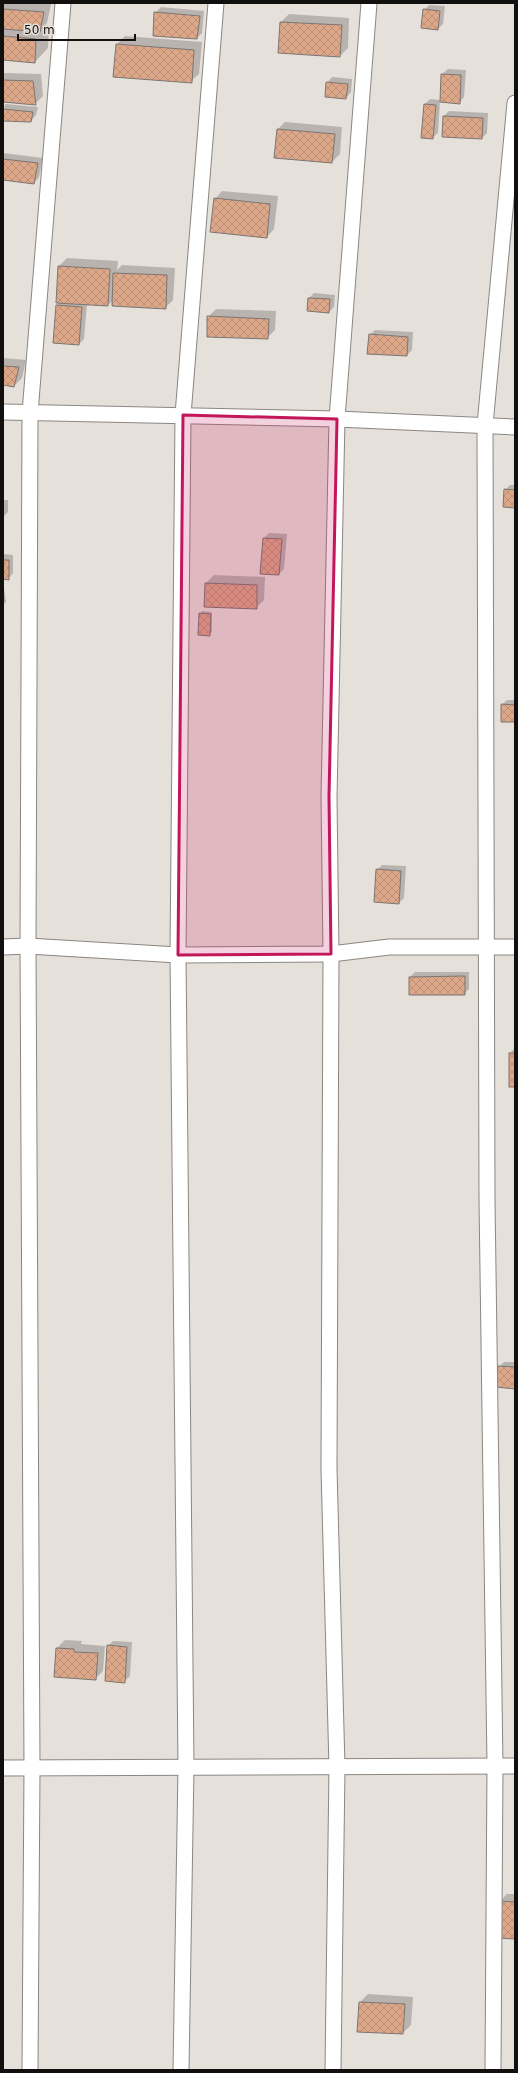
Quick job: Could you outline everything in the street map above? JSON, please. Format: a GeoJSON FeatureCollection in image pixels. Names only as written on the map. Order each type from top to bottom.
{"type":"FeatureCollection","features":[{"type":"Feature","properties":{"kind":"street"},"geometry":{"type":"LineString","coordinates":[[30,2070],[32,1768],[28,946],[30,413],[63,3]]}},
{"type":"Feature","properties":{"kind":"street"},"geometry":{"type":"LineString","coordinates":[[181,2070],[186,1767],[178,956],[183,415],[216,3]]}},
{"type":"Feature","properties":{"kind":"street"},"geometry":{"type":"LineString","coordinates":[[333,2070],[337,1767],[329,1469],[331,954],[329,798],[337,419],[369,3]]}},
{"type":"Feature","properties":{"kind":"street"},"geometry":{"type":"LineString","coordinates":[[493,2070],[494,1766],[487,1200],[485,425],[515,103]]}},
{"type":"Feature","properties":{"kind":"street"},"geometry":{"type":"LineString","coordinates":[[3,412],[337,419],[515,427]]}},
{"type":"Feature","properties":{"kind":"street"},"geometry":{"type":"LineString","coordinates":[[3,947],[28,946],[178,956],[331,954],[389,947],[486,946],[515,948]]}},
{"type":"Feature","properties":{"kind":"street"},"geometry":{"type":"LineString","coordinates":[[3,1768],[515,1766]]}},
{"type":"Feature","properties":{"kind":"highlighted area"},"geometry":{"type":"Polygon","coordinates":[[[183,415],[337,419],[329,797],[331,954],[178,955],[183,415]]]}},
{"type":"Feature","properties":{"kind":"building"},"geometry":{"type":"Polygon","coordinates":[[[3,9],[44,12],[40,32],[3,29],[3,9]]]}},
{"type":"Feature","properties":{"kind":"building"},"geometry":{"type":"Polygon","coordinates":[[[423,9],[440,11],[438,30],[421,28],[423,9]]]}},
{"type":"Feature","properties":{"kind":"building"},"geometry":{"type":"Polygon","coordinates":[[[154,12],[200,16],[197,39],[153,36],[154,12]]]}},
{"type":"Feature","properties":{"kind":"building"},"geometry":{"type":"Polygon","coordinates":[[[280,22],[342,25],[340,57],[278,53],[280,22]]]}},
{"type":"Feature","properties":{"kind":"building"},"geometry":{"type":"Polygon","coordinates":[[[3,36],[36,39],[35,63],[3,60],[3,36]]]}},
{"type":"Feature","properties":{"kind":"building"},"geometry":{"type":"Polygon","coordinates":[[[116,44],[194,50],[192,83],[113,77],[116,44]]]}},
{"type":"Feature","properties":{"kind":"building"},"geometry":{"type":"Polygon","coordinates":[[[441,74],[461,75],[460,104],[440,102],[441,74]]]}},
{"type":"Feature","properties":{"kind":"building"},"geometry":{"type":"Polygon","coordinates":[[[3,80],[33,81],[36,105],[3,102],[3,80]]]}},
{"type":"Feature","properties":{"kind":"building"},"geometry":{"type":"Polygon","coordinates":[[[326,82],[348,84],[346,99],[325,97],[326,82]]]}},
{"type":"Feature","properties":{"kind":"building"},"geometry":{"type":"Polygon","coordinates":[[[424,104],[436,105],[433,139],[421,138],[424,104]]]}},
{"type":"Feature","properties":{"kind":"building"},"geometry":{"type":"Polygon","coordinates":[[[3,109],[33,112],[31,122],[3,121],[3,109]]]}},
{"type":"Feature","properties":{"kind":"building"},"geometry":{"type":"Polygon","coordinates":[[[443,116],[483,118],[482,139],[442,137],[443,116]]]}},
{"type":"Feature","properties":{"kind":"building"},"geometry":{"type":"Polygon","coordinates":[[[277,129],[335,134],[332,163],[274,158],[277,129]]]}},
{"type":"Feature","properties":{"kind":"building"},"geometry":{"type":"Polygon","coordinates":[[[3,159],[38,163],[34,184],[3,180],[3,159]]]}},
{"type":"Feature","properties":{"kind":"building"},"geometry":{"type":"Polygon","coordinates":[[[214,198],[270,204],[267,238],[210,232],[214,198]]]}},
{"type":"Feature","properties":{"kind":"building"},"geometry":{"type":"Polygon","coordinates":[[[58,266],[110,269],[108,306],[56,303],[58,266]]]}},
{"type":"Feature","properties":{"kind":"building"},"geometry":{"type":"Polygon","coordinates":[[[113,273],[167,275],[166,309],[112,306],[113,273]]]}},
{"type":"Feature","properties":{"kind":"building"},"geometry":{"type":"Polygon","coordinates":[[[308,298],[330,299],[329,313],[307,311],[308,298]]]}},
{"type":"Feature","properties":{"kind":"building"},"geometry":{"type":"Polygon","coordinates":[[[56,305],[82,307],[79,345],[53,343],[56,305]]]}},
{"type":"Feature","properties":{"kind":"building"},"geometry":{"type":"Polygon","coordinates":[[[207,316],[269,319],[268,339],[207,337],[207,316]]]}},
{"type":"Feature","properties":{"kind":"building"},"geometry":{"type":"Polygon","coordinates":[[[369,334],[408,337],[407,356],[367,354],[369,334]]]}},
{"type":"Feature","properties":{"kind":"building"},"geometry":{"type":"Polygon","coordinates":[[[3,366],[19,367],[14,387],[3,385],[3,366]]]}},
{"type":"Feature","properties":{"kind":"building"},"geometry":{"type":"Polygon","coordinates":[[[504,489],[515,490],[515,508],[503,507],[504,489]]]}},
{"type":"Feature","properties":{"kind":"building"},"geometry":{"type":"Polygon","coordinates":[[[263,538],[282,539],[279,575],[260,574],[263,538]]]}},
{"type":"Feature","properties":{"kind":"building"},"geometry":{"type":"Polygon","coordinates":[[[3,560],[9,560],[9,580],[3,579],[3,560]]]}},
{"type":"Feature","properties":{"kind":"building"},"geometry":{"type":"Polygon","coordinates":[[[205,583],[257,585],[257,609],[204,607],[205,583]]]}},
{"type":"Feature","properties":{"kind":"building"},"geometry":{"type":"Polygon","coordinates":[[[199,613],[211,614],[210,636],[198,635],[199,613]]]}},
{"type":"Feature","properties":{"kind":"building"},"geometry":{"type":"Polygon","coordinates":[[[501,704],[515,705],[515,722],[501,722],[501,704]]]}},
{"type":"Feature","properties":{"kind":"building"},"geometry":{"type":"Polygon","coordinates":[[[376,869],[401,871],[399,904],[374,902],[376,869]]]}},
{"type":"Feature","properties":{"kind":"building"},"geometry":{"type":"Polygon","coordinates":[[[465,976],[465,995],[409,995],[409,977],[465,976]]]}},
{"type":"Feature","properties":{"kind":"building"},"geometry":{"type":"Polygon","coordinates":[[[509,1053],[515,1053],[515,1087],[509,1087],[509,1053]]]}},
{"type":"Feature","properties":{"kind":"building"},"geometry":{"type":"Polygon","coordinates":[[[498,1366],[515,1367],[515,1389],[496,1387],[498,1366]]]}},
{"type":"Feature","properties":{"kind":"building"},"geometry":{"type":"Polygon","coordinates":[[[107,1645],[127,1647],[125,1683],[105,1681],[107,1645]]]}},
{"type":"Feature","properties":{"kind":"building"},"geometry":{"type":"Polygon","coordinates":[[[56,1648],[74,1649],[74,1652],[98,1653],[96,1680],[54,1677],[56,1648]]]}},
{"type":"Feature","properties":{"kind":"building"},"geometry":{"type":"Polygon","coordinates":[[[498,1901],[515,1902],[515,1939],[497,1938],[498,1901]]]}},
{"type":"Feature","properties":{"kind":"building"},"geometry":{"type":"Polygon","coordinates":[[[359,2002],[405,2004],[403,2034],[357,2032],[359,2002]]]}}]}
